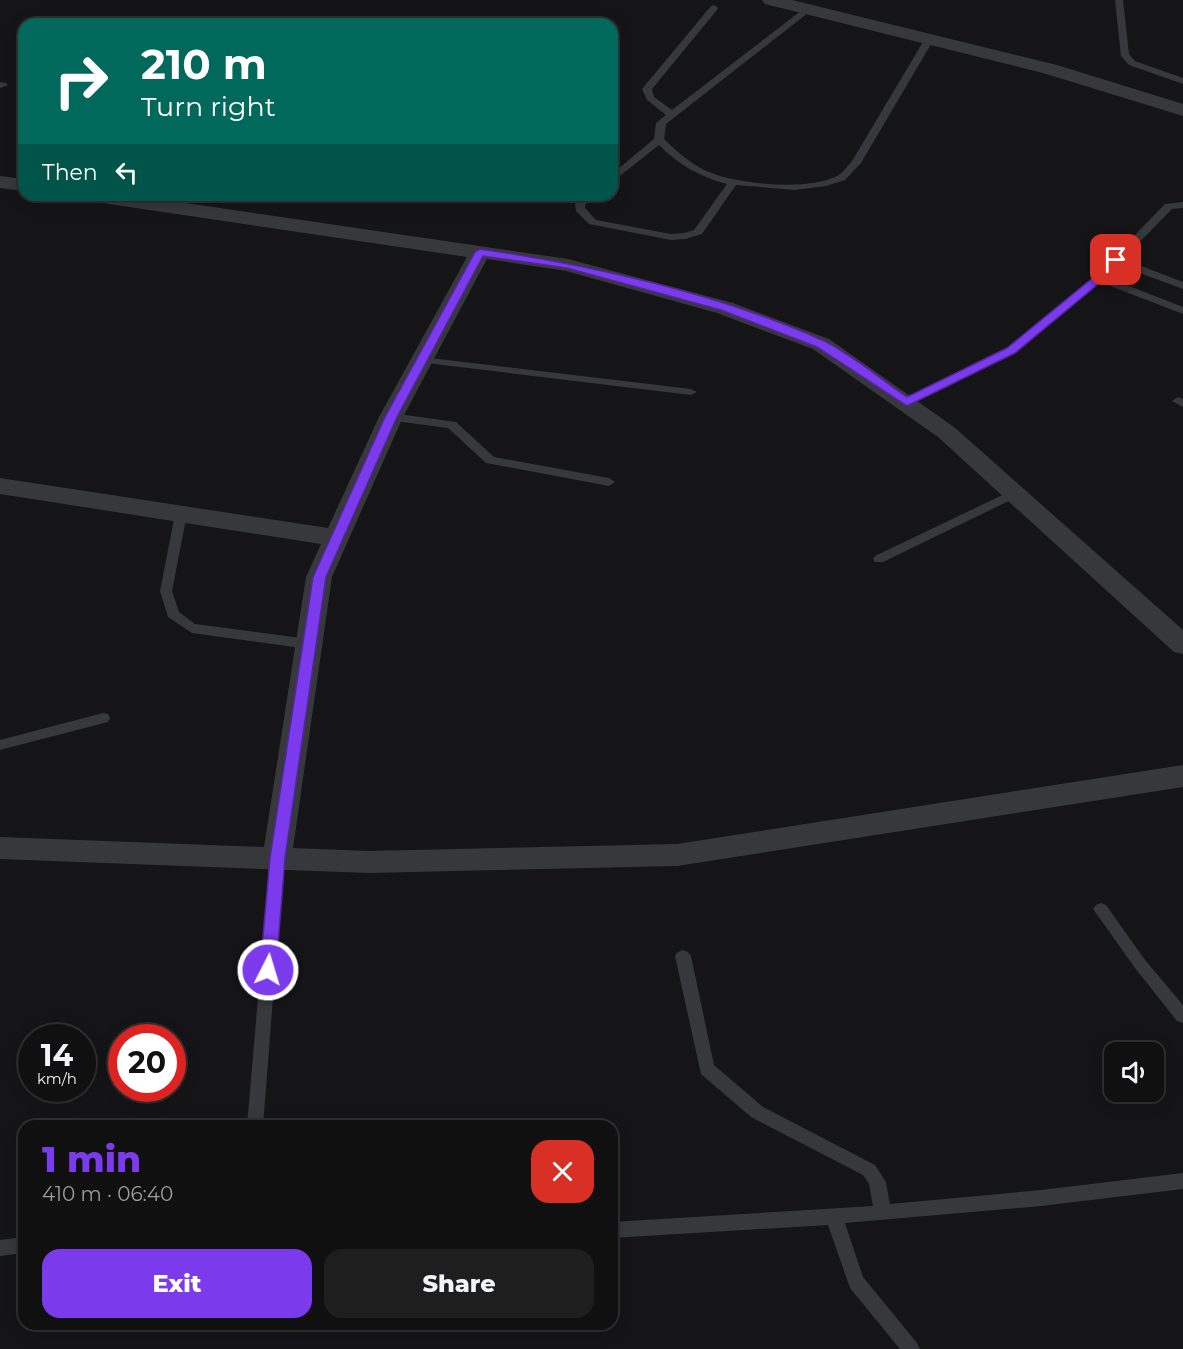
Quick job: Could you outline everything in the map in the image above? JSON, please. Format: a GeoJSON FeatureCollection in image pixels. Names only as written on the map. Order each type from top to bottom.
{"type":"FeatureCollection","features":[{"type":"Feature","properties":{"kind":"street"},"geometry":{"type":"LineString","coordinates":[[771,0],[1050,69],[1183,110]]}},
{"type":"Feature","properties":{"kind":"street"},"geometry":{"type":"LineString","coordinates":[[0,182],[18,184]]}},
{"type":"Feature","properties":{"kind":"street"},"geometry":{"type":"LineString","coordinates":[[130,201],[568,265],[724,308],[821,345],[907,402],[946,432],[1183,645]]}},
{"type":"Feature","properties":{"kind":"street"},"geometry":{"type":"LineString","coordinates":[[277,858],[319,577],[391,417],[480,252]]}},
{"type":"Feature","properties":{"kind":"street"},"geometry":{"type":"LineString","coordinates":[[0,486],[337,538]]}},
{"type":"Feature","properties":{"kind":"street"},"geometry":{"type":"LineString","coordinates":[[0,848],[369,862],[677,855],[1183,776]]}},
{"type":"Feature","properties":{"kind":"lane"},"geometry":{"type":"LineString","coordinates":[[1119,0],[1124,54],[1132,63],[1183,81]]}},
{"type":"Feature","properties":{"kind":"lane"},"geometry":{"type":"LineString","coordinates":[[672,115],[650,98],[647,89],[714,8]]}},
{"type":"Feature","properties":{"kind":"lane"},"geometry":{"type":"LineString","coordinates":[[618,173],[659,140],[661,123],[810,9]]}},
{"type":"Feature","properties":{"kind":"lane"},"geometry":{"type":"LineString","coordinates":[[659,140],[687,164],[715,178],[783,188],[821,184],[841,178],[856,163],[929,39]]}},
{"type":"Feature","properties":{"kind":"lane"},"geometry":{"type":"LineString","coordinates":[[584,201],[580,204],[580,209],[593,222],[671,237],[685,236],[698,232],[734,181]]}},
{"type":"Feature","properties":{"kind":"lane"},"geometry":{"type":"LineString","coordinates":[[907,402],[1003,356],[1099,278],[1169,206],[1183,205]]}},
{"type":"Feature","properties":{"kind":"lane"},"geometry":{"type":"LineString","coordinates":[[1116,260],[1183,286]]}},
{"type":"Feature","properties":{"kind":"lane"},"geometry":{"type":"LineString","coordinates":[[1099,278],[1183,311]]}},
{"type":"Feature","properties":{"kind":"lane"},"geometry":{"type":"LineString","coordinates":[[422,360],[691,392]]}},
{"type":"Feature","properties":{"kind":"lane"},"geometry":{"type":"LineString","coordinates":[[391,417],[452,425],[490,460],[609,482]]}},
{"type":"Feature","properties":{"kind":"lane"},"geometry":{"type":"LineString","coordinates":[[879,559],[1015,493]]}},
{"type":"Feature","properties":{"kind":"lane"},"geometry":{"type":"LineString","coordinates":[[181,514],[166,591],[173,614],[192,628],[309,644]]}},
{"type":"Feature","properties":{"kind":"lane"},"geometry":{"type":"LineString","coordinates":[[0,745],[103,718]]}},
{"type":"Feature","properties":{"kind":"lane"},"geometry":{"type":"LineString","coordinates":[[255,1120],[277,858]]}},
{"type":"Feature","properties":{"kind":"lane"},"geometry":{"type":"LineString","coordinates":[[1101,909],[1140,964],[1183,1016]]}},
{"type":"Feature","properties":{"kind":"lane"},"geometry":{"type":"LineString","coordinates":[[683,956],[707,1069],[757,1112],[869,1170],[877,1182],[883,1212]]}},
{"type":"Feature","properties":{"kind":"lane"},"geometry":{"type":"LineString","coordinates":[[618,1230],[883,1212],[1107,1191],[1183,1181]]}},
{"type":"Feature","properties":{"kind":"lane"},"geometry":{"type":"LineString","coordinates":[[834,1216],[855,1282],[911,1349]]}},
{"type":"Feature","properties":{"kind":"lane"},"geometry":{"type":"LineString","coordinates":[[0,1248],[18,1246]]}},
{"type":"Feature","properties":{"kind":"route"},"geometry":{"type":"LineString","coordinates":[[268,970],[277,858],[319,577],[391,417],[480,252],[568,265],[724,308],[821,345],[907,402],[1011,351],[1099,278],[1116,260]]}}]}
